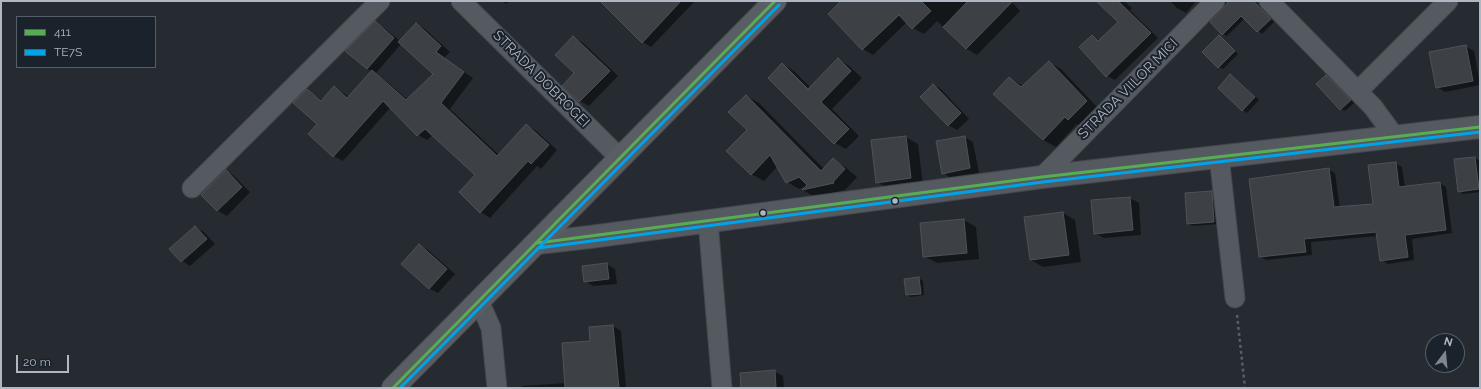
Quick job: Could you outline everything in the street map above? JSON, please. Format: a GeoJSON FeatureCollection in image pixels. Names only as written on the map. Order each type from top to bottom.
{"type":"FeatureCollection","features":[{"type":"Feature","properties":{"kind":"main road"},"geometry":{"type":"LineString","coordinates":[[393,388],[775,1]]}},
{"type":"Feature","properties":{"kind":"street"},"geometry":{"type":"LineString","coordinates":[[192,188],[380,1]]}},
{"type":"Feature","properties":{"kind":"street","name":"STRADA DOBROGEI"},"geometry":{"type":"LineString","coordinates":[[461,1],[620,158]]}},
{"type":"Feature","properties":{"kind":"street","name":"STRADA VIILOR MICI"},"geometry":{"type":"LineString","coordinates":[[1042,176],[1215,1]]}},
{"type":"Feature","properties":{"kind":"street"},"geometry":{"type":"LineString","coordinates":[[1269,1],[1373,107],[1395,137]]}},
{"type":"Feature","properties":{"kind":"street"},"geometry":{"type":"LineString","coordinates":[[1358,91],[1448,1]]}},
{"type":"Feature","properties":{"kind":"street"},"geometry":{"type":"LineString","coordinates":[[537,243],[1042,176],[1480,127]]}},
{"type":"Feature","properties":{"kind":"street"},"geometry":{"type":"LineString","coordinates":[[1219,156],[1235,298]]}},
{"type":"Feature","properties":{"kind":"street"},"geometry":{"type":"LineString","coordinates":[[708,221],[722,388]]}},
{"type":"Feature","properties":{"kind":"street"},"geometry":{"type":"LineString","coordinates":[[479,301],[491,328],[497,388]]}},
{"type":"Feature","properties":{"kind":"path"},"geometry":{"type":"LineString","coordinates":[[1235,298],[1245,388]]}},
{"type":"Feature","properties":{"kind":"building"},"geometry":{"type":"Polygon","coordinates":[[[600,1],[681,1],[642,43],[600,1]]]}},
{"type":"Feature","properties":{"kind":"building"},"geometry":{"type":"Polygon","coordinates":[[[841,1],[921,1],[931,11],[912,29],[899,15],[862,50],[828,14],[841,1]]]}},
{"type":"Feature","properties":{"kind":"building"},"geometry":{"type":"Polygon","coordinates":[[[968,1],[1013,1],[966,49],[943,27],[968,1]]]}},
{"type":"Feature","properties":{"kind":"building"},"geometry":{"type":"Polygon","coordinates":[[[1096,1],[1118,1],[1151,33],[1106,77],[1079,47],[1092,35],[1098,41],[1118,22],[1096,1]]]}},
{"type":"Feature","properties":{"kind":"building"},"geometry":{"type":"Polygon","coordinates":[[[1226,1],[1255,1],[1254,2],[1271,19],[1257,32],[1241,16],[1222,35],[1210,22],[1228,3],[1226,1]]]}},
{"type":"Feature","properties":{"kind":"building"},"geometry":{"type":"Polygon","coordinates":[[[375,21],[394,38],[367,69],[345,51],[375,21]]]}},
{"type":"Feature","properties":{"kind":"building"},"geometry":{"type":"Polygon","coordinates":[[[416,23],[441,46],[436,52],[464,72],[441,103],[497,156],[526,124],[549,145],[531,164],[528,161],[480,213],[459,192],[475,175],[425,129],[417,136],[383,101],[333,157],[308,134],[317,124],[293,103],[307,89],[321,101],[334,86],[347,98],[372,70],[406,100],[433,74],[398,42],[416,23]]]}},
{"type":"Feature","properties":{"kind":"building"},"geometry":{"type":"Polygon","coordinates":[[[1219,35],[1235,51],[1218,68],[1202,52],[1219,35]]]}},
{"type":"Feature","properties":{"kind":"building"},"geometry":{"type":"Polygon","coordinates":[[[573,36],[610,71],[579,102],[562,86],[574,73],[555,55],[573,36]]]}},
{"type":"Feature","properties":{"kind":"building"},"geometry":{"type":"Polygon","coordinates":[[[1466,45],[1473,81],[1436,88],[1429,52],[1466,45]]]}},
{"type":"Feature","properties":{"kind":"building"},"geometry":{"type":"Polygon","coordinates":[[[838,58],[851,71],[821,102],[849,129],[834,144],[768,78],[782,63],[808,89],[838,58]]]}},
{"type":"Feature","properties":{"kind":"building"},"geometry":{"type":"Polygon","coordinates":[[[1049,61],[1087,101],[1068,120],[1065,117],[1043,140],[993,94],[1009,77],[1021,87],[1049,61]]]}},
{"type":"Feature","properties":{"kind":"building"},"geometry":{"type":"Polygon","coordinates":[[[1230,74],[1255,97],[1242,111],[1218,88],[1230,74]]]}},
{"type":"Feature","properties":{"kind":"building"},"geometry":{"type":"Polygon","coordinates":[[[1326,75],[1351,100],[1340,110],[1316,84],[1326,75]]]}},
{"type":"Feature","properties":{"kind":"building"},"geometry":{"type":"Polygon","coordinates":[[[933,84],[961,113],[948,126],[920,97],[933,84]]]}},
{"type":"Feature","properties":{"kind":"building"},"geometry":{"type":"Polygon","coordinates":[[[746,95],[821,171],[833,158],[845,169],[833,182],[834,183],[802,190],[807,185],[799,177],[786,183],[770,155],[751,175],[726,151],[747,130],[728,112],[746,95]]]}},
{"type":"Feature","properties":{"kind":"building"},"geometry":{"type":"Polygon","coordinates":[[[906,136],[911,178],[876,183],[871,140],[906,136]]]}},
{"type":"Feature","properties":{"kind":"building"},"geometry":{"type":"Polygon","coordinates":[[[965,136],[970,168],[942,174],[936,141],[965,136]]]}},
{"type":"Feature","properties":{"kind":"building"},"geometry":{"type":"Polygon","coordinates":[[[1475,157],[1479,189],[1458,192],[1454,159],[1475,157]]]}},
{"type":"Feature","properties":{"kind":"building"},"geometry":{"type":"Polygon","coordinates":[[[1396,162],[1399,187],[1440,182],[1446,230],[1405,235],[1408,257],[1380,261],[1376,232],[1304,239],[1306,252],[1259,257],[1249,179],[1329,168],[1334,207],[1373,204],[1368,165],[1396,162]]]}},
{"type":"Feature","properties":{"kind":"building"},"geometry":{"type":"Polygon","coordinates":[[[226,170],[242,187],[217,211],[201,195],[226,170]]]}},
{"type":"Feature","properties":{"kind":"building"},"geometry":{"type":"Polygon","coordinates":[[[1212,191],[1214,222],[1187,224],[1185,193],[1212,191]]]}},
{"type":"Feature","properties":{"kind":"building"},"geometry":{"type":"Polygon","coordinates":[[[1130,197],[1133,230],[1094,234],[1091,200],[1130,197]]]}},
{"type":"Feature","properties":{"kind":"building"},"geometry":{"type":"Polygon","coordinates":[[[1063,212],[1069,255],[1030,260],[1024,217],[1063,212]]]}},
{"type":"Feature","properties":{"kind":"building"},"geometry":{"type":"Polygon","coordinates":[[[964,219],[967,253],[923,257],[920,223],[964,219]]]}},
{"type":"Feature","properties":{"kind":"building"},"geometry":{"type":"Polygon","coordinates":[[[195,226],[207,239],[181,262],[169,249],[195,226]]]}},
{"type":"Feature","properties":{"kind":"building"},"geometry":{"type":"Polygon","coordinates":[[[419,244],[447,269],[429,289],[401,264],[419,244]]]}},
{"type":"Feature","properties":{"kind":"building"},"geometry":{"type":"Polygon","coordinates":[[[607,263],[609,279],[584,282],[582,266],[607,263]]]}},
{"type":"Feature","properties":{"kind":"building"},"geometry":{"type":"Polygon","coordinates":[[[919,277],[921,294],[906,295],[904,279],[919,277]]]}},
{"type":"Feature","properties":{"kind":"building"},"geometry":{"type":"Polygon","coordinates":[[[613,325],[619,388],[565,388],[562,343],[590,341],[589,327],[613,325]]]}},
{"type":"Feature","properties":{"kind":"building"},"geometry":{"type":"Polygon","coordinates":[[[775,370],[776,388],[741,388],[740,373],[775,370]]]}},
{"type":"Feature","properties":{"kind":"transit line","name":"411"},"geometry":{"type":"LineString","coordinates":[[393,388],[775,1]]}},
{"type":"Feature","properties":{"kind":"transit line","name":"TE7S"},"geometry":{"type":"LineString","coordinates":[[400,388],[779,5]]}},
{"type":"Feature","properties":{"kind":"transit line","name":"411"},"geometry":{"type":"LineString","coordinates":[[537,243],[1042,177],[1480,127]]}},
{"type":"Feature","properties":{"kind":"transit line","name":"TE7S"},"geometry":{"type":"LineString","coordinates":[[538,248],[1043,182],[1480,132]]}}]}
